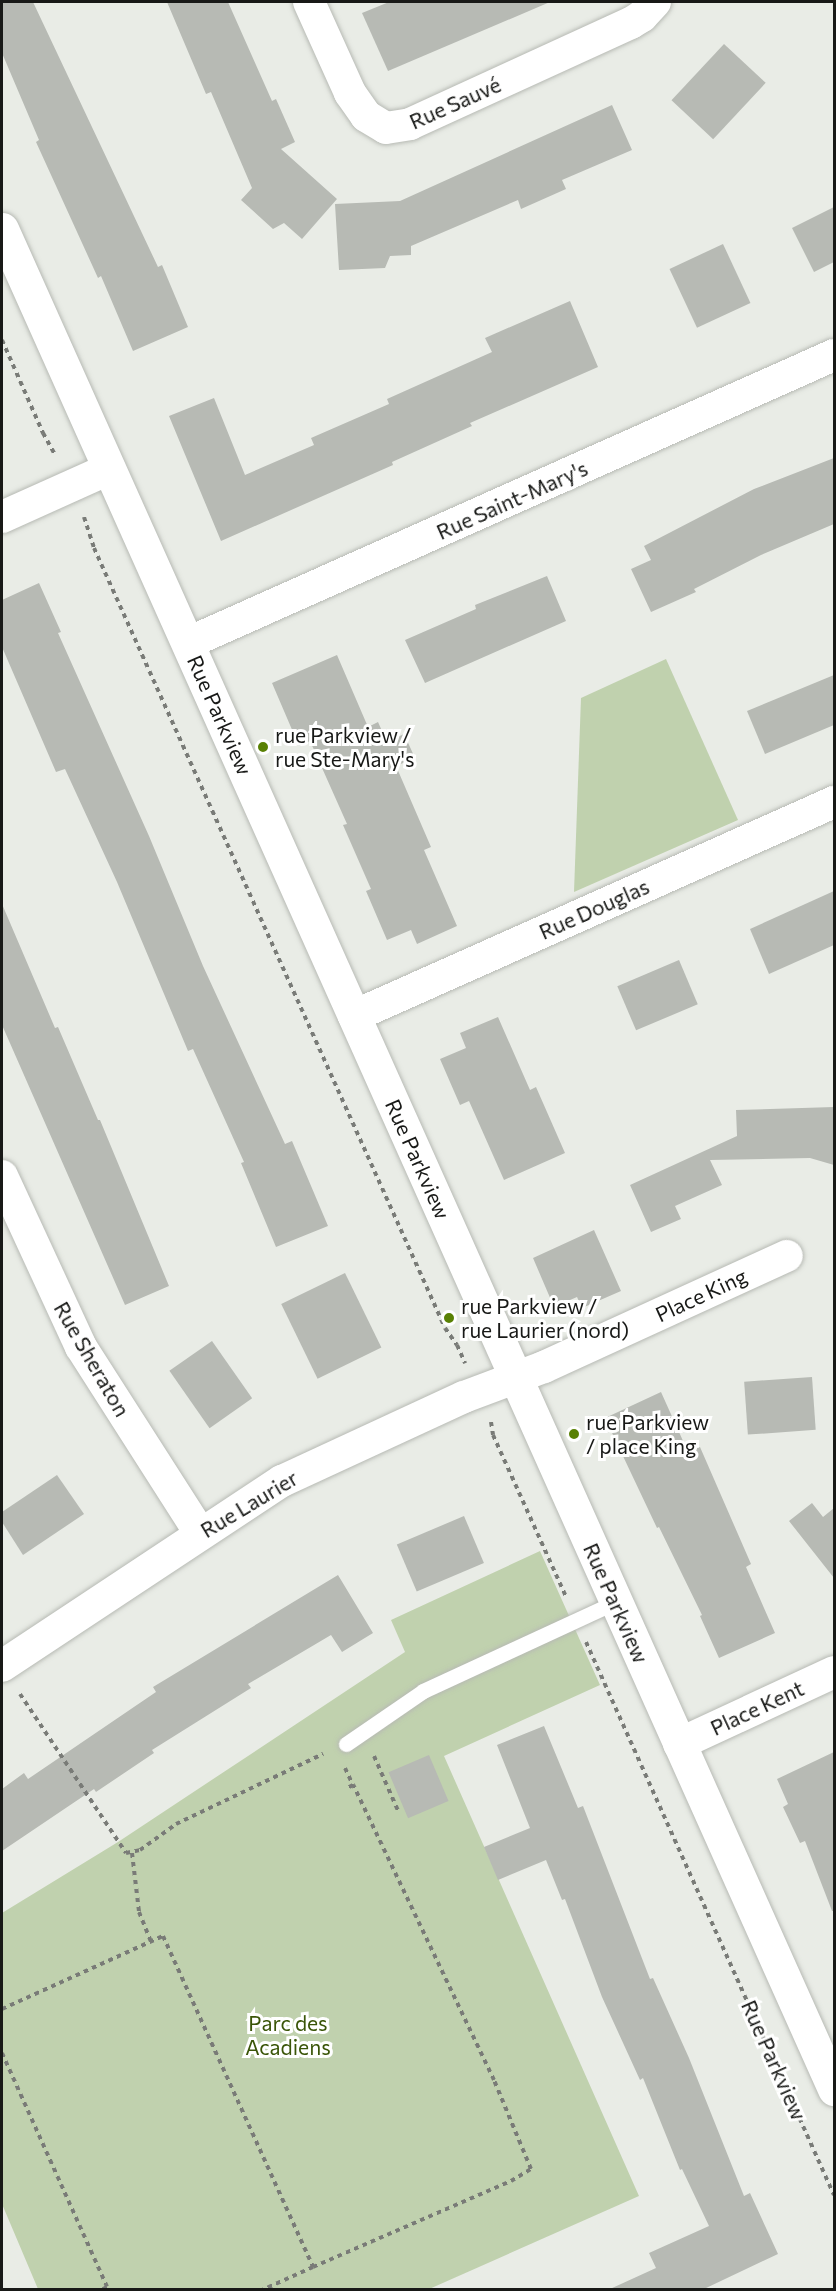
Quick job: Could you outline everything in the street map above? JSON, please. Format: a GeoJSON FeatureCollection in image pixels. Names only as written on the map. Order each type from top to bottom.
{"type":"FeatureCollection","features":[{"type":"Feature","properties":{"kind":"street","name":"Rue Sauvé"},"geometry":{"type":"LineString","coordinates":[[309,2],[350,93],[366,116],[386,128],[410,124],[631,23],[647,12],[655,2]]}},
{"type":"Feature","properties":{"kind":"street","name":"Rue Parkview"},"geometry":{"type":"LineString","coordinates":[[2,229],[834,2089]]}},
{"type":"Feature","properties":{"kind":"street","name":"Rue Saint-Mary's"},"geometry":{"type":"LineString","coordinates":[[188,643],[834,355]]}},
{"type":"Feature","properties":{"kind":"street"},"geometry":{"type":"LineString","coordinates":[[2,517],[109,469]]}},
{"type":"Feature","properties":{"kind":"street","name":"Rue Douglas"},"geometry":{"type":"LineString","coordinates":[[354,1016],[834,802]]}},
{"type":"Feature","properties":{"kind":"street","name":"Rue Sheraton"},"geometry":{"type":"LineString","coordinates":[[2,1176],[81,1347],[200,1533]]}},
{"type":"Feature","properties":{"kind":"street","name":"Place King"},"geometry":{"type":"LineString","coordinates":[[515,1377],[544,1367],[787,1256]]}},
{"type":"Feature","properties":{"kind":"street","name":"Rue Laurier"},"geometry":{"type":"LineString","coordinates":[[8,1676],[200,1533],[282,1481],[464,1396],[515,1377]]}},
{"type":"Feature","properties":{"kind":"street","name":"Place Kent"},"geometry":{"type":"LineString","coordinates":[[679,1744],[834,1672]]}},
{"type":"Feature","properties":{"kind":"lane"},"geometry":{"type":"LineString","coordinates":[[346,1744],[423,1691],[616,1602]]}},
{"type":"Feature","properties":{"kind":"path"},"geometry":{"type":"LineString","coordinates":[[2,340],[43,433],[51,443]]}},
{"type":"Feature","properties":{"kind":"path"},"geometry":{"type":"LineString","coordinates":[[90,530],[94,548],[445,1328],[457,1345]]}},
{"type":"Feature","properties":{"kind":"path"},"geometry":{"type":"LineString","coordinates":[[172,720],[180,717]]}},
{"type":"Feature","properties":{"kind":"path"},"geometry":{"type":"LineString","coordinates":[[313,1034],[321,1031]]}},
{"type":"Feature","properties":{"kind":"path"},"geometry":{"type":"LineString","coordinates":[[492,1425],[493,1435],[544,1549]]}},
{"type":"Feature","properties":{"kind":"path","name":"Rue Parkview"},"geometry":{"type":"LineString","coordinates":[[595,1662],[834,2195]]}},
{"type":"Feature","properties":{"kind":"path"},"geometry":{"type":"LineString","coordinates":[[8,1676],[126,1852],[132,1853],[176,1824],[346,1744]]}},
{"type":"Feature","properties":{"kind":"path"},"geometry":{"type":"LineString","coordinates":[[371,1749],[399,1813]]}},
{"type":"Feature","properties":{"kind":"path"},"geometry":{"type":"LineString","coordinates":[[640,1762],[646,1758]]}},
{"type":"Feature","properties":{"kind":"path"},"geometry":{"type":"LineString","coordinates":[[262,2289],[501,2185],[531,2169],[494,2080],[353,1785]]}},
{"type":"Feature","properties":{"kind":"path"},"geometry":{"type":"LineString","coordinates":[[393,1799],[399,1796]]}},
{"type":"Feature","properties":{"kind":"path"},"geometry":{"type":"LineString","coordinates":[[132,1853],[139,1912],[151,1941]]}},
{"type":"Feature","properties":{"kind":"path"},"geometry":{"type":"LineString","coordinates":[[2,2009],[163,1936],[313,2266]]}},
{"type":"Feature","properties":{"kind":"path"},"geometry":{"type":"LineString","coordinates":[[2,2053],[107,2288],[101,2289]]}},
{"type":"Feature","properties":{"kind":"green space"},"geometry":{"type":"Polygon","coordinates":[[[666,659],[738,820],[574,892],[581,698],[666,659]]]}},
{"type":"Feature","properties":{"kind":"green space","name":"Parc des Acadiens"},"geometry":{"type":"Polygon","coordinates":[[[540,1551],[600,1685],[444,1756],[639,2196],[427,2290],[38,2289],[2,2204],[2,1913],[118,1842],[405,1652],[391,1620],[540,1551]]]}},
{"type":"Feature","properties":{"kind":"building"},"geometry":{"type":"Polygon","coordinates":[[[2,2],[33,2],[158,267],[162,265],[188,327],[133,351],[101,276],[98,278],[36,142],[39,140],[2,53],[2,2]]]}},
{"type":"Feature","properties":{"kind":"building"},"geometry":{"type":"Polygon","coordinates":[[[167,2],[228,2],[272,101],[276,99],[295,142],[281,149],[337,199],[302,239],[284,223],[273,229],[241,200],[252,188],[211,92],[206,94],[167,2]]]}},
{"type":"Feature","properties":{"kind":"building"},"geometry":{"type":"Polygon","coordinates":[[[389,2],[550,2],[388,71],[362,13],[389,2]]]}},
{"type":"Feature","properties":{"kind":"building"},"geometry":{"type":"Polygon","coordinates":[[[724,44],[766,83],[713,139],[671,100],[724,44]]]}},
{"type":"Feature","properties":{"kind":"building"},"geometry":{"type":"Polygon","coordinates":[[[612,105],[632,150],[562,180],[566,189],[521,209],[518,200],[411,246],[411,255],[390,256],[385,268],[339,270],[335,204],[400,201],[612,105]]]}},
{"type":"Feature","properties":{"kind":"building"},"geometry":{"type":"Polygon","coordinates":[[[834,207],[834,262],[814,272],[792,228],[834,207]]]}},
{"type":"Feature","properties":{"kind":"building"},"geometry":{"type":"Polygon","coordinates":[[[723,244],[750,303],[697,328],[670,269],[723,244]]]}},
{"type":"Feature","properties":{"kind":"building"},"geometry":{"type":"Polygon","coordinates":[[[570,301],[598,367],[470,423],[472,426],[392,462],[393,465],[221,541],[169,416],[214,398],[245,475],[314,445],[311,438],[389,404],[387,399],[492,352],[485,338],[570,301]]]}},
{"type":"Feature","properties":{"kind":"building"},"geometry":{"type":"Polygon","coordinates":[[[834,458],[834,524],[761,555],[694,589],[696,592],[651,612],[631,569],[651,560],[644,546],[754,489],[834,458]]]}},
{"type":"Feature","properties":{"kind":"building"},"geometry":{"type":"Polygon","coordinates":[[[547,576],[566,621],[425,683],[405,640],[476,609],[475,605],[547,576]]]}},
{"type":"Feature","properties":{"kind":"building"},"geometry":{"type":"Polygon","coordinates":[[[39,583],[61,632],[58,633],[149,836],[203,966],[285,1144],[292,1141],[328,1226],[276,1247],[241,1163],[244,1162],[193,1049],[188,1051],[117,882],[65,769],[56,772],[2,647],[2,600],[39,583]]]}},
{"type":"Feature","properties":{"kind":"building"},"geometry":{"type":"Polygon","coordinates":[[[337,655],[368,727],[378,722],[387,742],[404,734],[415,758],[396,766],[431,847],[424,850],[457,926],[417,944],[411,930],[387,940],[366,891],[371,889],[343,825],[347,824],[310,741],[299,746],[272,683],[337,655]]]}},
{"type":"Feature","properties":{"kind":"building"},"geometry":{"type":"Polygon","coordinates":[[[834,675],[834,725],[765,754],[747,711],[834,675]]]}},
{"type":"Feature","properties":{"kind":"building"},"geometry":{"type":"Polygon","coordinates":[[[834,891],[834,945],[769,974],[750,929],[834,891]]]}},
{"type":"Feature","properties":{"kind":"building"},"geometry":{"type":"Polygon","coordinates":[[[2,904],[55,1028],[58,1027],[98,1120],[100,1120],[169,1286],[125,1305],[2,1025],[2,904]]]}},
{"type":"Feature","properties":{"kind":"building"},"geometry":{"type":"Polygon","coordinates":[[[679,960],[698,1004],[636,1030],[617,986],[679,960]]]}},
{"type":"Feature","properties":{"kind":"building"},"geometry":{"type":"Polygon","coordinates":[[[498,1017],[530,1090],[536,1087],[565,1153],[504,1180],[469,1101],[460,1105],[440,1059],[466,1048],[460,1033],[498,1017]]]}},
{"type":"Feature","properties":{"kind":"building"},"geometry":{"type":"Polygon","coordinates":[[[834,1107],[834,1165],[810,1158],[710,1160],[722,1185],[675,1206],[681,1219],[651,1232],[630,1185],[737,1136],[736,1110],[834,1107]]]}},
{"type":"Feature","properties":{"kind":"building"},"geometry":{"type":"Polygon","coordinates":[[[594,1230],[621,1291],[582,1308],[577,1297],[554,1307],[533,1258],[594,1230]]]}},
{"type":"Feature","properties":{"kind":"building"},"geometry":{"type":"Polygon","coordinates":[[[345,1273],[381,1348],[318,1379],[281,1304],[345,1273]]]}},
{"type":"Feature","properties":{"kind":"building"},"geometry":{"type":"Polygon","coordinates":[[[212,1341],[252,1398],[210,1428],[169,1371],[212,1341]]]}},
{"type":"Feature","properties":{"kind":"building"},"geometry":{"type":"Polygon","coordinates":[[[812,1377],[816,1430],[748,1435],[744,1382],[812,1377]]]}},
{"type":"Feature","properties":{"kind":"building"},"geometry":{"type":"Polygon","coordinates":[[[661,1392],[688,1452],[700,1447],[751,1564],[746,1567],[775,1633],[719,1658],[700,1616],[702,1615],[659,1527],[657,1528],[605,1418],[661,1392]]]}},
{"type":"Feature","properties":{"kind":"building"},"geometry":{"type":"Polygon","coordinates":[[[57,1475],[84,1514],[23,1555],[2,1522],[2,1512],[57,1475]]]}},
{"type":"Feature","properties":{"kind":"building"},"geometry":{"type":"Polygon","coordinates":[[[812,1503],[823,1517],[834,1508],[834,1578],[789,1521],[812,1503]]]}},
{"type":"Feature","properties":{"kind":"building"},"geometry":{"type":"Polygon","coordinates":[[[464,1516],[484,1563],[417,1591],[397,1545],[464,1516]]]}},
{"type":"Feature","properties":{"kind":"building"},"geometry":{"type":"Polygon","coordinates":[[[338,1575],[373,1633],[342,1652],[331,1635],[248,1684],[251,1688],[152,1750],[154,1753],[96,1792],[94,1789],[2,1851],[2,1789],[24,1773],[28,1779],[156,1692],[153,1687],[338,1575]]]}},
{"type":"Feature","properties":{"kind":"building"},"geometry":{"type":"Polygon","coordinates":[[[544,1726],[578,1808],[583,1806],[650,1979],[653,1978],[689,2058],[744,2196],[750,2193],[778,2254],[704,2289],[610,2289],[656,2268],[649,2253],[709,2226],[682,2169],[680,2170],[643,2078],[640,2080],[602,1997],[565,1899],[562,1900],[546,1860],[498,1880],[484,1847],[530,1828],[497,1745],[544,1726]]]}},
{"type":"Feature","properties":{"kind":"building"},"geometry":{"type":"Polygon","coordinates":[[[834,1752],[834,1911],[832,1911],[805,1841],[800,1843],[783,1807],[788,1804],[777,1779],[834,1752]]]}},
{"type":"Feature","properties":{"kind":"building"},"geometry":{"type":"Polygon","coordinates":[[[429,1755],[449,1801],[408,1818],[388,1772],[429,1755]]]}},
{"type":"Feature","properties":{"kind":"place","name":"rue Parkview / rue Ste-Mary's"},"geometry":{"type":"Point","coordinates":[263,747]}},
{"type":"Feature","properties":{"kind":"place","name":"rue Parkview / rue Laurier (nord)"},"geometry":{"type":"Point","coordinates":[449,1318]}},
{"type":"Feature","properties":{"kind":"place","name":"rue Parkview / place King"},"geometry":{"type":"Point","coordinates":[574,1434]}}]}
